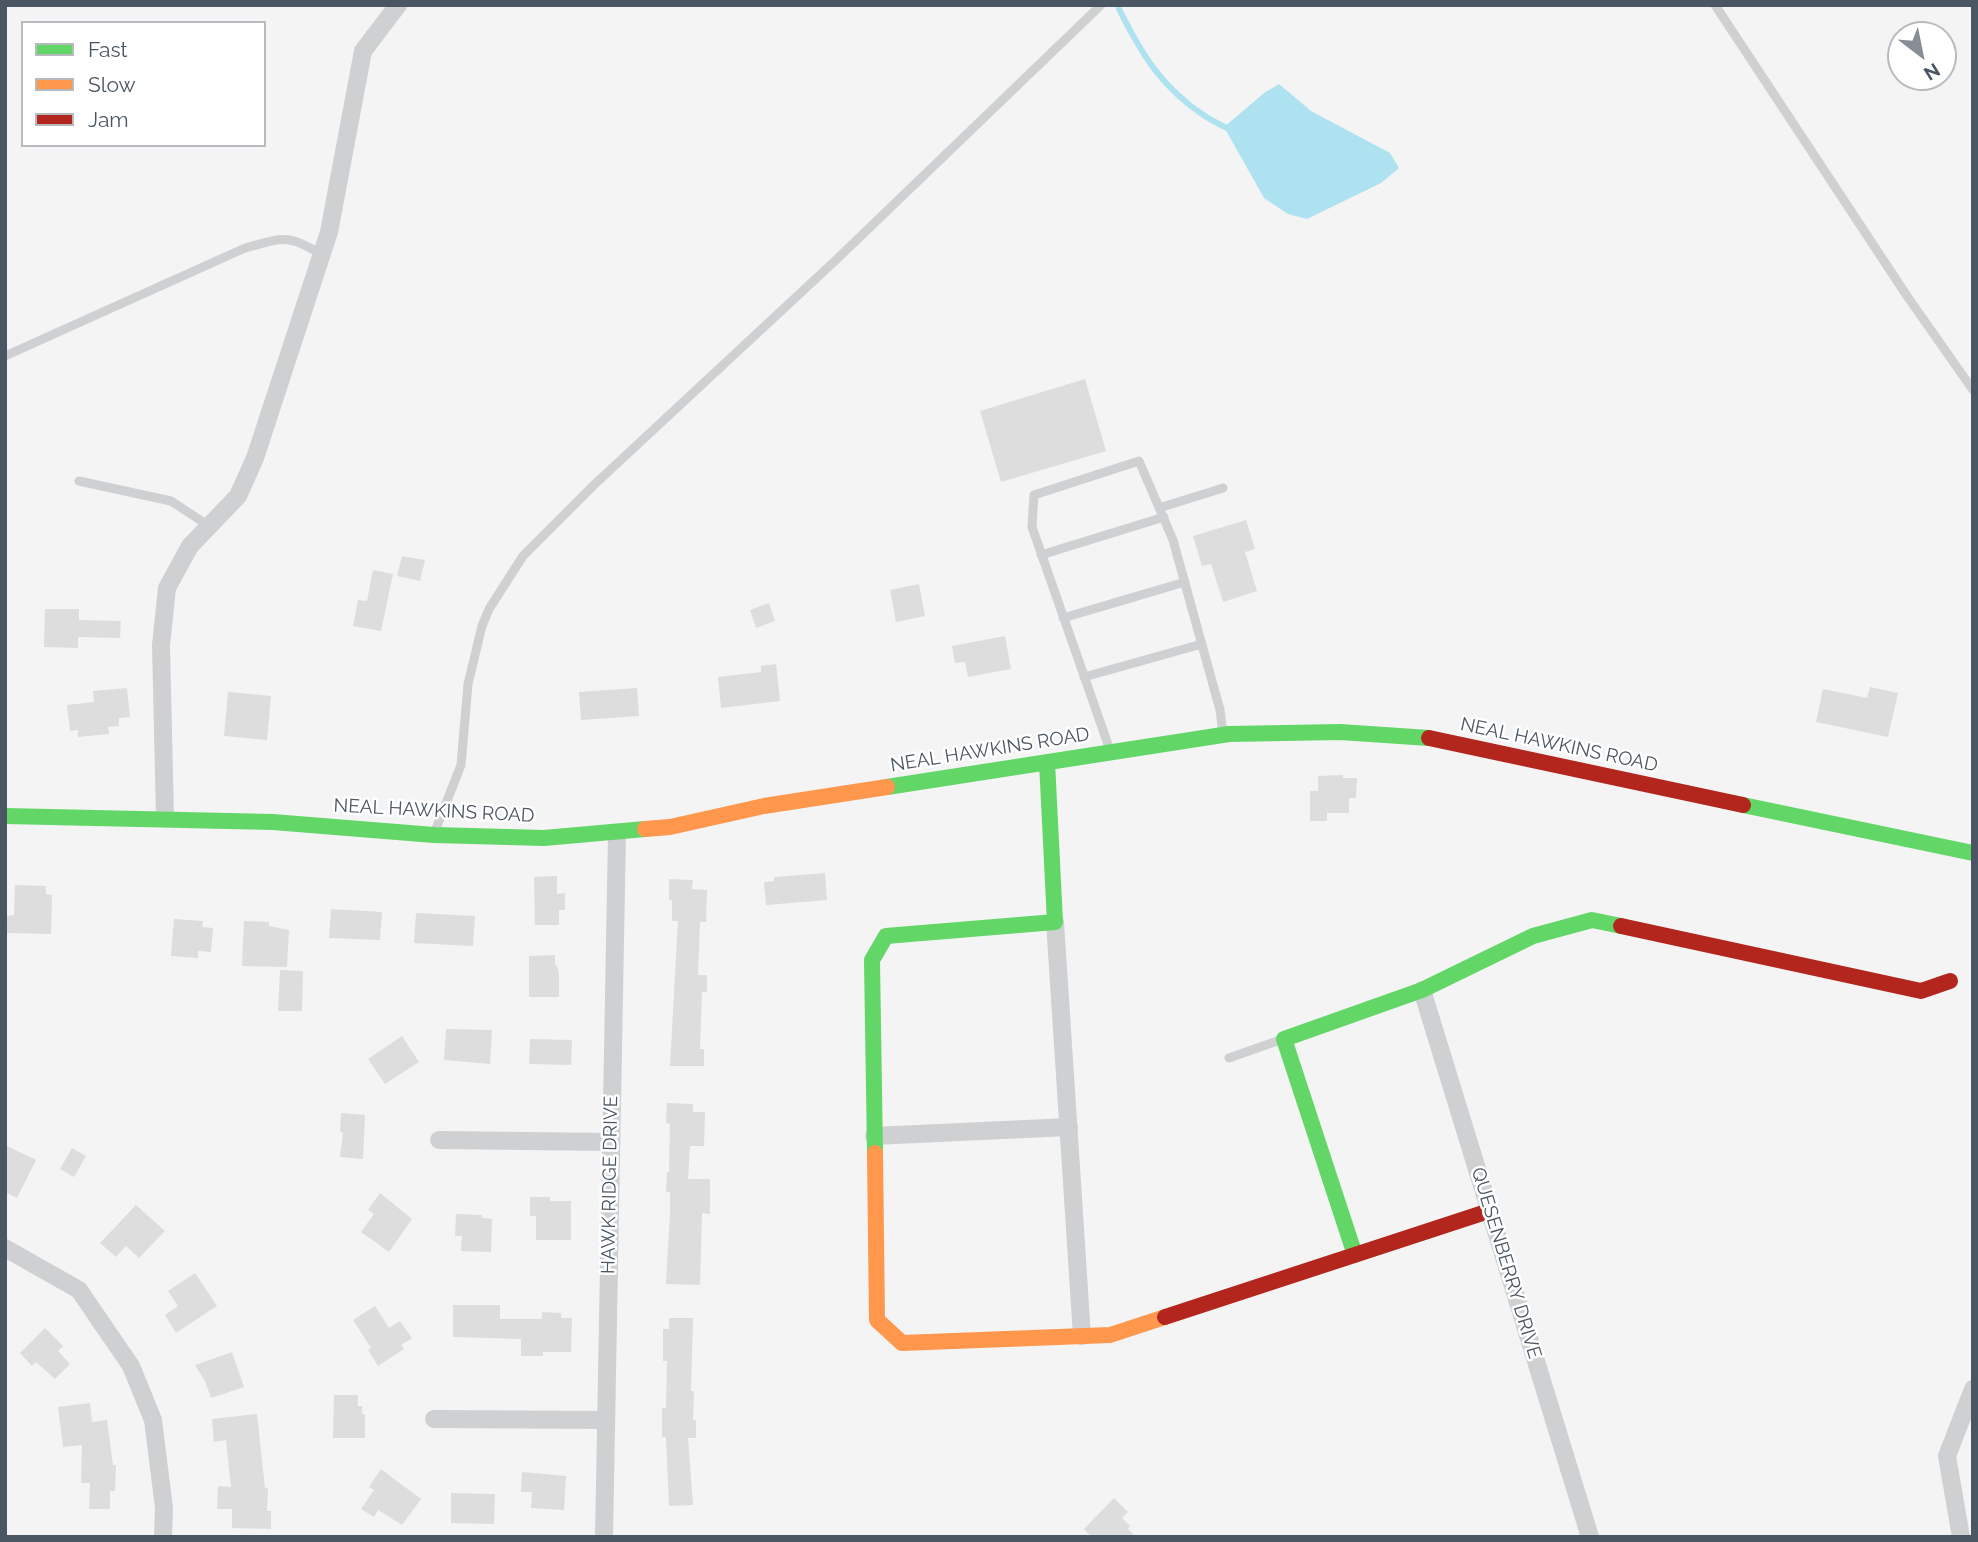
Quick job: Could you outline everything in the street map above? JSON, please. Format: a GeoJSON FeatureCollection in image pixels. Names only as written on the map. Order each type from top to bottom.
{"type":"FeatureCollection","features":[{"type":"Feature","properties":{"kind":"street"},"geometry":{"type":"LineString","coordinates":[[165,818],[161,645],[167,588],[190,546],[237,496],[255,458],[330,232],[363,51],[398,5]]}},
{"type":"Feature","properties":{"kind":"street","name":"NEAL HAWKINS ROAD"},"geometry":{"type":"LineString","coordinates":[[5,816],[273,822],[434,835],[544,838],[670,827],[764,806],[1223,734],[1247,731],[1330,730],[1423,737],[1973,853]]}},
{"type":"Feature","properties":{"kind":"street"},"geometry":{"type":"LineString","coordinates":[[1047,762],[1082,1336]]}},
{"type":"Feature","properties":{"kind":"street","name":"HAWK RIDGE DRIVE"},"geometry":{"type":"LineString","coordinates":[[604,1537],[617,833]]}},
{"type":"Feature","properties":{"kind":"street"},"geometry":{"type":"LineString","coordinates":[[1355,1255],[1284,1039],[1422,990],[1533,936],[1592,920],[1921,991],[1950,981]]}},
{"type":"Feature","properties":{"kind":"street"},"geometry":{"type":"LineString","coordinates":[[1055,922],[886,936],[872,960],[877,1320],[902,1343],[1110,1335],[1489,1211]]}},
{"type":"Feature","properties":{"kind":"street","name":"QUESENBERRY DRIVE"},"geometry":{"type":"LineString","coordinates":[[1422,990],[1590,1537]]}},
{"type":"Feature","properties":{"kind":"street"},"geometry":{"type":"LineString","coordinates":[[874,1136],[1069,1127]]}},
{"type":"Feature","properties":{"kind":"street"},"geometry":{"type":"LineString","coordinates":[[439,1140],[610,1142]]}},
{"type":"Feature","properties":{"kind":"street"},"geometry":{"type":"LineString","coordinates":[[5,1248],[79,1290],[131,1366],[153,1420],[164,1508],[163,1537]]}},
{"type":"Feature","properties":{"kind":"street"},"geometry":{"type":"LineString","coordinates":[[1961,1537],[1947,1456],[1973,1389]]}},
{"type":"Feature","properties":{"kind":"street"},"geometry":{"type":"LineString","coordinates":[[434,1419],[606,1420]]}},
{"type":"Feature","properties":{"kind":"lane"},"geometry":{"type":"LineString","coordinates":[[434,835],[461,765],[468,684],[482,626],[489,609],[523,556],[595,484],[837,258],[1101,5]]}},
{"type":"Feature","properties":{"kind":"lane"},"geometry":{"type":"LineString","coordinates":[[1715,5],[1907,296],[1973,390]]}},
{"type":"Feature","properties":{"kind":"lane"},"geometry":{"type":"LineString","coordinates":[[5,356],[246,248],[280,239],[301,241],[322,255]]}},
{"type":"Feature","properties":{"kind":"lane"},"geometry":{"type":"LineString","coordinates":[[1110,751],[1032,527],[1034,495],[1139,461],[1173,540],[1220,710],[1223,734]]}},
{"type":"Feature","properties":{"kind":"lane"},"geometry":{"type":"LineString","coordinates":[[79,481],[172,501],[209,526]]}},
{"type":"Feature","properties":{"kind":"lane"},"geometry":{"type":"LineString","coordinates":[[1159,508],[1223,488]]}},
{"type":"Feature","properties":{"kind":"lane"},"geometry":{"type":"LineString","coordinates":[[1041,555],[1164,517]]}},
{"type":"Feature","properties":{"kind":"lane"},"geometry":{"type":"LineString","coordinates":[[1063,618],[1185,582]]}},
{"type":"Feature","properties":{"kind":"lane"},"geometry":{"type":"LineString","coordinates":[[1084,677],[1202,644]]}},
{"type":"Feature","properties":{"kind":"lane"},"geometry":{"type":"LineString","coordinates":[[1229,1058],[1284,1039]]}},
{"type":"Feature","properties":{"kind":"water"},"geometry":{"type":"Polygon","coordinates":[[[1279,84],[1311,111],[1390,153],[1399,168],[1381,183],[1307,219],[1288,214],[1264,198],[1224,127],[1264,93],[1279,84]]]}},
{"type":"Feature","properties":{"kind":"building"},"geometry":{"type":"Polygon","coordinates":[[[1085,379],[1106,451],[1001,482],[980,411],[1085,379]]]}},
{"type":"Feature","properties":{"kind":"building"},"geometry":{"type":"Polygon","coordinates":[[[1246,520],[1255,549],[1245,552],[1257,591],[1223,602],[1211,564],[1202,566],[1193,536],[1246,520]]]}},
{"type":"Feature","properties":{"kind":"building"},"geometry":{"type":"Polygon","coordinates":[[[402,556],[425,560],[420,581],[397,576],[402,556]]]}},
{"type":"Feature","properties":{"kind":"building"},"geometry":{"type":"Polygon","coordinates":[[[373,570],[393,574],[381,631],[353,626],[358,600],[367,601],[373,570]]]}},
{"type":"Feature","properties":{"kind":"building"},"geometry":{"type":"Polygon","coordinates":[[[919,584],[925,616],[896,622],[890,590],[919,584]]]}},
{"type":"Feature","properties":{"kind":"building"},"geometry":{"type":"Polygon","coordinates":[[[769,603],[775,621],[756,628],[750,610],[769,603]]]}},
{"type":"Feature","properties":{"kind":"building"},"geometry":{"type":"Polygon","coordinates":[[[45,609],[79,609],[79,620],[121,621],[120,638],[78,637],[78,648],[44,647],[45,609]]]}},
{"type":"Feature","properties":{"kind":"building"},"geometry":{"type":"Polygon","coordinates":[[[1005,636],[1011,669],[968,677],[965,662],[955,663],[952,646],[1005,636]]]}},
{"type":"Feature","properties":{"kind":"building"},"geometry":{"type":"Polygon","coordinates":[[[776,664],[780,701],[721,708],[718,677],[761,672],[761,666],[776,664]]]}},
{"type":"Feature","properties":{"kind":"building"},"geometry":{"type":"Polygon","coordinates":[[[1870,687],[1898,693],[1888,737],[1816,722],[1823,689],[1867,698],[1870,687]]]}},
{"type":"Feature","properties":{"kind":"building"},"geometry":{"type":"Polygon","coordinates":[[[127,688],[130,717],[119,718],[119,726],[108,727],[109,734],[78,737],[78,730],[70,731],[67,705],[94,702],[93,691],[127,688]]]}},
{"type":"Feature","properties":{"kind":"building"},"geometry":{"type":"Polygon","coordinates":[[[637,688],[639,716],[581,720],[579,692],[637,688]]]}},
{"type":"Feature","properties":{"kind":"building"},"geometry":{"type":"Polygon","coordinates":[[[228,692],[271,696],[267,740],[224,736],[228,692]]]}},
{"type":"Feature","properties":{"kind":"building"},"geometry":{"type":"Polygon","coordinates":[[[1343,775],[1343,778],[1357,778],[1356,798],[1349,798],[1349,813],[1327,813],[1327,821],[1310,821],[1310,791],[1318,791],[1318,776],[1343,775]]]}},
{"type":"Feature","properties":{"kind":"building"},"geometry":{"type":"Polygon","coordinates":[[[825,873],[827,900],[766,905],[764,882],[774,881],[774,877],[825,873]]]}},
{"type":"Feature","properties":{"kind":"building"},"geometry":{"type":"Polygon","coordinates":[[[557,876],[557,894],[565,893],[565,910],[559,910],[559,925],[535,925],[534,877],[557,876]]]}},
{"type":"Feature","properties":{"kind":"building"},"geometry":{"type":"Polygon","coordinates":[[[669,879],[693,880],[692,889],[707,890],[706,922],[700,922],[698,975],[707,975],[707,992],[702,992],[700,1049],[704,1049],[704,1066],[670,1066],[678,921],[672,921],[669,879]]]}},
{"type":"Feature","properties":{"kind":"building"},"geometry":{"type":"Polygon","coordinates":[[[15,885],[46,886],[46,894],[52,895],[51,934],[6,933],[7,916],[14,915],[15,885]]]}},
{"type":"Feature","properties":{"kind":"building"},"geometry":{"type":"Polygon","coordinates":[[[331,909],[382,912],[380,940],[329,938],[331,909]]]}},
{"type":"Feature","properties":{"kind":"building"},"geometry":{"type":"Polygon","coordinates":[[[416,913],[475,916],[473,946],[414,943],[416,913]]]}},
{"type":"Feature","properties":{"kind":"building"},"geometry":{"type":"Polygon","coordinates":[[[174,919],[203,921],[202,927],[213,928],[211,952],[198,951],[198,958],[171,956],[174,919]]]}},
{"type":"Feature","properties":{"kind":"building"},"geometry":{"type":"Polygon","coordinates":[[[244,921],[269,922],[269,926],[289,930],[287,967],[242,966],[244,921]]]}},
{"type":"Feature","properties":{"kind":"building"},"geometry":{"type":"Polygon","coordinates":[[[555,955],[555,966],[557,965],[559,974],[559,997],[529,997],[529,956],[555,955]]]}},
{"type":"Feature","properties":{"kind":"building"},"geometry":{"type":"Polygon","coordinates":[[[280,970],[303,971],[302,1011],[278,1011],[280,970]]]}},
{"type":"Feature","properties":{"kind":"building"},"geometry":{"type":"Polygon","coordinates":[[[446,1029],[492,1030],[490,1064],[444,1060],[446,1029]]]}},
{"type":"Feature","properties":{"kind":"building"},"geometry":{"type":"Polygon","coordinates":[[[402,1036],[419,1062],[385,1084],[368,1059],[402,1036]]]}},
{"type":"Feature","properties":{"kind":"building"},"geometry":{"type":"Polygon","coordinates":[[[530,1039],[572,1040],[571,1065],[529,1064],[530,1039]]]}},
{"type":"Feature","properties":{"kind":"building"},"geometry":{"type":"Polygon","coordinates":[[[667,1103],[693,1104],[693,1112],[705,1112],[704,1146],[690,1146],[688,1179],[710,1179],[710,1214],[702,1213],[700,1285],[666,1284],[670,1213],[670,1192],[666,1192],[670,1124],[666,1123],[667,1103]]]}},
{"type":"Feature","properties":{"kind":"building"},"geometry":{"type":"Polygon","coordinates":[[[341,1113],[365,1115],[363,1159],[340,1157],[343,1132],[340,1132],[341,1113]]]}},
{"type":"Feature","properties":{"kind":"building"},"geometry":{"type":"Polygon","coordinates":[[[5,1145],[36,1160],[17,1198],[5,1192],[5,1145]]]}},
{"type":"Feature","properties":{"kind":"building"},"geometry":{"type":"Polygon","coordinates":[[[72,1148],[86,1156],[74,1177],[60,1169],[72,1148]]]}},
{"type":"Feature","properties":{"kind":"building"},"geometry":{"type":"Polygon","coordinates":[[[380,1193],[412,1219],[389,1252],[361,1232],[374,1214],[368,1210],[380,1193]]]}},
{"type":"Feature","properties":{"kind":"building"},"geometry":{"type":"Polygon","coordinates":[[[530,1197],[571,1201],[571,1240],[536,1240],[536,1216],[530,1216],[530,1197]]]}},
{"type":"Feature","properties":{"kind":"building"},"geometry":{"type":"Polygon","coordinates":[[[136,1205],[165,1231],[139,1258],[126,1246],[116,1257],[100,1243],[136,1205]]]}},
{"type":"Feature","properties":{"kind":"building"},"geometry":{"type":"Polygon","coordinates":[[[456,1214],[482,1215],[482,1218],[492,1219],[491,1252],[461,1251],[462,1236],[455,1236],[456,1214]]]}},
{"type":"Feature","properties":{"kind":"building"},"geometry":{"type":"Polygon","coordinates":[[[195,1273],[217,1306],[176,1333],[165,1315],[178,1306],[168,1291],[195,1273]]]}},
{"type":"Feature","properties":{"kind":"building"},"geometry":{"type":"Polygon","coordinates":[[[453,1305],[500,1305],[500,1319],[542,1319],[542,1312],[561,1313],[561,1318],[572,1318],[571,1352],[543,1352],[543,1356],[521,1356],[521,1339],[453,1337],[453,1305]]]}},
{"type":"Feature","properties":{"kind":"building"},"geometry":{"type":"Polygon","coordinates":[[[375,1306],[389,1328],[400,1321],[412,1338],[401,1345],[404,1349],[378,1366],[368,1350],[371,1348],[353,1320],[375,1306]]]}},
{"type":"Feature","properties":{"kind":"building"},"geometry":{"type":"Polygon","coordinates":[[[669,1318],[693,1318],[691,1391],[694,1391],[693,1420],[696,1420],[696,1438],[688,1438],[693,1505],[669,1506],[662,1408],[666,1408],[667,1361],[663,1361],[663,1329],[669,1329],[669,1318]]]}},
{"type":"Feature","properties":{"kind":"building"},"geometry":{"type":"Polygon","coordinates":[[[45,1328],[63,1346],[58,1351],[70,1364],[55,1379],[36,1362],[32,1366],[20,1353],[45,1328]]]}},
{"type":"Feature","properties":{"kind":"building"},"geometry":{"type":"Polygon","coordinates":[[[232,1352],[244,1387],[211,1398],[195,1365],[232,1352]]]}},
{"type":"Feature","properties":{"kind":"building"},"geometry":{"type":"Polygon","coordinates":[[[334,1395],[358,1395],[358,1406],[362,1406],[362,1414],[365,1414],[365,1438],[333,1438],[334,1395]]]}},
{"type":"Feature","properties":{"kind":"building"},"geometry":{"type":"Polygon","coordinates":[[[90,1403],[92,1422],[107,1420],[113,1465],[116,1465],[115,1491],[110,1491],[110,1509],[89,1509],[90,1483],[81,1483],[82,1445],[63,1447],[58,1407],[90,1403]]]}},
{"type":"Feature","properties":{"kind":"building"},"geometry":{"type":"Polygon","coordinates":[[[257,1414],[265,1488],[268,1488],[267,1511],[271,1511],[271,1529],[232,1528],[232,1509],[217,1509],[218,1486],[231,1487],[226,1440],[214,1442],[212,1419],[257,1414]]]}},
{"type":"Feature","properties":{"kind":"building"},"geometry":{"type":"Polygon","coordinates":[[[381,1469],[421,1499],[402,1525],[378,1510],[374,1517],[361,1509],[374,1490],[369,1487],[381,1469]]]}},
{"type":"Feature","properties":{"kind":"building"},"geometry":{"type":"Polygon","coordinates":[[[522,1472],[566,1476],[564,1510],[531,1508],[532,1492],[521,1492],[522,1472]]]}},
{"type":"Feature","properties":{"kind":"building"},"geometry":{"type":"Polygon","coordinates":[[[451,1493],[495,1494],[494,1524],[451,1523],[451,1493]]]}},
{"type":"Feature","properties":{"kind":"building"},"geometry":{"type":"Polygon","coordinates":[[[1114,1498],[1128,1512],[1122,1518],[1136,1537],[1092,1537],[1084,1529],[1114,1498]]]}},
{"type":"Feature","properties":{"kind":"waterway"},"geometry":{"type":"LineString","coordinates":[[1119,9],[1145,56],[1165,82],[1190,105],[1214,122],[1230,129]]}},
{"type":"Feature","properties":{"kind":"traffic: fast"},"geometry":{"type":"LineString","coordinates":[[887,787],[1229,734],[1340,732],[1429,738]]}},
{"type":"Feature","properties":{"kind":"traffic: fast"},"geometry":{"type":"LineString","coordinates":[[875,1153],[872,960],[886,936],[1055,922],[1047,762]]}},
{"type":"Feature","properties":{"kind":"traffic: fast"},"geometry":{"type":"LineString","coordinates":[[1743,805],[1973,853]]}},
{"type":"Feature","properties":{"kind":"traffic: fast"},"geometry":{"type":"LineString","coordinates":[[5,816],[273,822],[434,835],[544,838],[645,829]]}},
{"type":"Feature","properties":{"kind":"traffic: fast"},"geometry":{"type":"LineString","coordinates":[[1355,1255],[1284,1039],[1422,990],[1533,936],[1592,920],[1621,926]]}},
{"type":"Feature","properties":{"kind":"traffic: slow"},"geometry":{"type":"LineString","coordinates":[[645,829],[670,827],[764,806],[887,787]]}},
{"type":"Feature","properties":{"kind":"traffic: slow"},"geometry":{"type":"LineString","coordinates":[[875,1153],[877,1320],[902,1343],[1110,1335],[1165,1317]]}},
{"type":"Feature","properties":{"kind":"traffic: jam"},"geometry":{"type":"LineString","coordinates":[[1429,738],[1743,805]]}},
{"type":"Feature","properties":{"kind":"traffic: jam"},"geometry":{"type":"LineString","coordinates":[[1621,926],[1921,991],[1950,981]]}},
{"type":"Feature","properties":{"kind":"traffic: jam"},"geometry":{"type":"LineString","coordinates":[[1165,1317],[1489,1211]]}}]}
